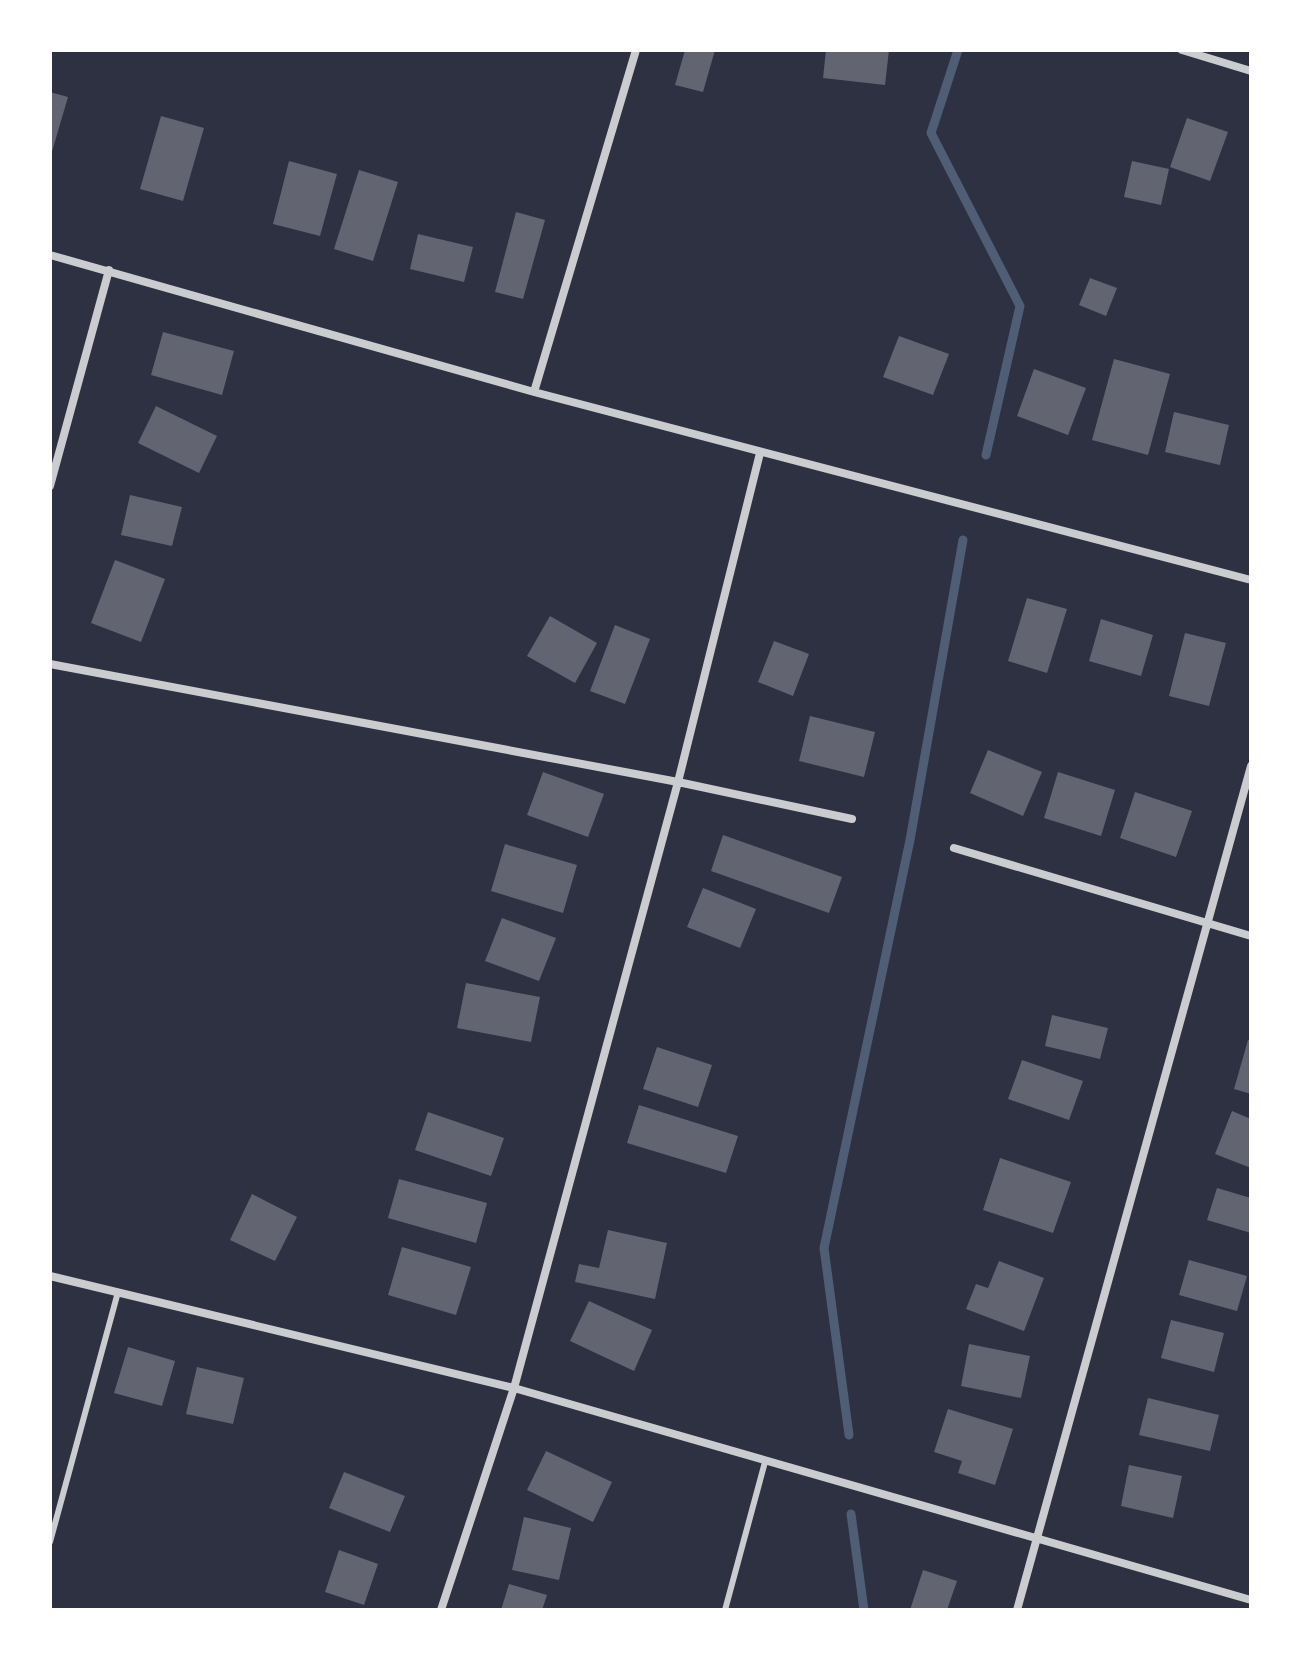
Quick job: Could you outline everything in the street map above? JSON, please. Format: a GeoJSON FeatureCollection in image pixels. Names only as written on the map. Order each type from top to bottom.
{"type":"FeatureCollection","features":[{"type":"Feature","properties":{"kind":"street"},"geometry":{"type":"LineString","coordinates":[[534,392],[636,50]]}},
{"type":"Feature","properties":{"kind":"street"},"geometry":{"type":"LineString","coordinates":[[1182,50],[1251,71]]}},
{"type":"Feature","properties":{"kind":"street"},"geometry":{"type":"LineString","coordinates":[[50,255],[534,392],[1251,580]]}},
{"type":"Feature","properties":{"kind":"street"},"geometry":{"type":"LineString","coordinates":[[50,486],[109,270]]}},
{"type":"Feature","properties":{"kind":"street"},"geometry":{"type":"LineString","coordinates":[[441,1610],[514,1388],[678,782],[760,453]]}},
{"type":"Feature","properties":{"kind":"street"},"geometry":{"type":"LineString","coordinates":[[50,664],[678,782],[852,819]]}},
{"type":"Feature","properties":{"kind":"street"},"geometry":{"type":"LineString","coordinates":[[1017,1610],[1251,766]]}},
{"type":"Feature","properties":{"kind":"street"},"geometry":{"type":"LineString","coordinates":[[954,848],[1251,936]]}},
{"type":"Feature","properties":{"kind":"street"},"geometry":{"type":"LineString","coordinates":[[50,1276],[514,1388],[765,1462],[1038,1536],[1251,1600]]}},
{"type":"Feature","properties":{"kind":"lane"},"geometry":{"type":"LineString","coordinates":[[50,1542],[118,1292]]}},
{"type":"Feature","properties":{"kind":"lane"},"geometry":{"type":"LineString","coordinates":[[725,1610],[765,1462]]}},
{"type":"Feature","properties":{"kind":"building"},"geometry":{"type":"Polygon","coordinates":[[[685,50],[715,50],[703,92],[675,85],[685,50]]]}},
{"type":"Feature","properties":{"kind":"building"},"geometry":{"type":"Polygon","coordinates":[[[826,50],[889,50],[885,85],[823,78],[826,50]]]}},
{"type":"Feature","properties":{"kind":"building"},"geometry":{"type":"Polygon","coordinates":[[[50,92],[68,97],[51,155],[50,154],[50,92]]]}},
{"type":"Feature","properties":{"kind":"building"},"geometry":{"type":"Polygon","coordinates":[[[161,116],[204,128],[183,201],[140,189],[161,116]]]}},
{"type":"Feature","properties":{"kind":"building"},"geometry":{"type":"Polygon","coordinates":[[[1187,118],[1228,132],[1210,181],[1170,167],[1187,118]]]}},
{"type":"Feature","properties":{"kind":"building"},"geometry":{"type":"Polygon","coordinates":[[[289,161],[337,174],[320,236],[273,224],[289,161]]]}},
{"type":"Feature","properties":{"kind":"building"},"geometry":{"type":"Polygon","coordinates":[[[1132,161],[1169,169],[1161,205],[1124,197],[1132,161]]]}},
{"type":"Feature","properties":{"kind":"building"},"geometry":{"type":"Polygon","coordinates":[[[359,170],[398,182],[373,261],[334,249],[359,170]]]}},
{"type":"Feature","properties":{"kind":"building"},"geometry":{"type":"Polygon","coordinates":[[[516,212],[545,220],[523,299],[495,292],[516,212]]]}},
{"type":"Feature","properties":{"kind":"building"},"geometry":{"type":"Polygon","coordinates":[[[418,234],[473,247],[464,282],[410,269],[418,234]]]}},
{"type":"Feature","properties":{"kind":"building"},"geometry":{"type":"Polygon","coordinates":[[[1090,278],[1117,288],[1106,316],[1079,305],[1090,278]]]}},
{"type":"Feature","properties":{"kind":"building"},"geometry":{"type":"Polygon","coordinates":[[[163,332],[234,351],[222,395],[151,375],[163,332]]]}},
{"type":"Feature","properties":{"kind":"building"},"geometry":{"type":"Polygon","coordinates":[[[899,336],[949,354],[933,395],[883,377],[899,336]]]}},
{"type":"Feature","properties":{"kind":"building"},"geometry":{"type":"Polygon","coordinates":[[[1114,359],[1170,374],[1148,455],[1092,440],[1114,359]]]}},
{"type":"Feature","properties":{"kind":"building"},"geometry":{"type":"Polygon","coordinates":[[[1034,369],[1086,388],[1068,435],[1017,416],[1034,369]]]}},
{"type":"Feature","properties":{"kind":"building"},"geometry":{"type":"Polygon","coordinates":[[[156,406],[217,436],[199,473],[138,443],[156,406]]]}},
{"type":"Feature","properties":{"kind":"building"},"geometry":{"type":"Polygon","coordinates":[[[1174,412],[1229,425],[1220,465],[1165,452],[1174,412]]]}},
{"type":"Feature","properties":{"kind":"building"},"geometry":{"type":"Polygon","coordinates":[[[130,495],[182,507],[172,546],[121,535],[130,495]]]}},
{"type":"Feature","properties":{"kind":"building"},"geometry":{"type":"Polygon","coordinates":[[[115,560],[165,579],[141,642],[91,623],[115,560]]]}},
{"type":"Feature","properties":{"kind":"building"},"geometry":{"type":"Polygon","coordinates":[[[1027,598],[1067,609],[1047,673],[1008,661],[1027,598]]]}},
{"type":"Feature","properties":{"kind":"building"},"geometry":{"type":"Polygon","coordinates":[[[550,616],[597,643],[575,683],[527,656],[550,616]]]}},
{"type":"Feature","properties":{"kind":"building"},"geometry":{"type":"Polygon","coordinates":[[[1101,619],[1153,635],[1141,676],[1089,661],[1101,619]]]}},
{"type":"Feature","properties":{"kind":"building"},"geometry":{"type":"Polygon","coordinates":[[[615,625],[650,639],[625,704],[590,691],[615,625]]]}},
{"type":"Feature","properties":{"kind":"building"},"geometry":{"type":"Polygon","coordinates":[[[1185,633],[1226,643],[1209,706],[1169,696],[1185,633]]]}},
{"type":"Feature","properties":{"kind":"building"},"geometry":{"type":"Polygon","coordinates":[[[774,641],[809,654],[793,696],[758,682],[774,641]]]}},
{"type":"Feature","properties":{"kind":"building"},"geometry":{"type":"Polygon","coordinates":[[[810,716],[875,732],[864,777],[799,761],[810,716]]]}},
{"type":"Feature","properties":{"kind":"building"},"geometry":{"type":"Polygon","coordinates":[[[988,750],[1042,772],[1023,816],[970,793],[988,750]]]}},
{"type":"Feature","properties":{"kind":"building"},"geometry":{"type":"Polygon","coordinates":[[[543,772],[604,794],[588,837],[527,815],[543,772]]]}},
{"type":"Feature","properties":{"kind":"building"},"geometry":{"type":"Polygon","coordinates":[[[1058,772],[1115,790],[1101,836],[1044,818],[1058,772]]]}},
{"type":"Feature","properties":{"kind":"building"},"geometry":{"type":"Polygon","coordinates":[[[1135,792],[1192,811],[1176,857],[1120,838],[1135,792]]]}},
{"type":"Feature","properties":{"kind":"building"},"geometry":{"type":"Polygon","coordinates":[[[723,835],[842,877],[829,913],[711,871],[723,835]]]}},
{"type":"Feature","properties":{"kind":"building"},"geometry":{"type":"Polygon","coordinates":[[[505,844],[577,865],[563,913],[491,891],[505,844]]]}},
{"type":"Feature","properties":{"kind":"building"},"geometry":{"type":"Polygon","coordinates":[[[703,888],[756,909],[740,948],[687,927],[703,888]]]}},
{"type":"Feature","properties":{"kind":"building"},"geometry":{"type":"Polygon","coordinates":[[[502,918],[556,938],[539,981],[485,961],[502,918]]]}},
{"type":"Feature","properties":{"kind":"building"},"geometry":{"type":"Polygon","coordinates":[[[466,983],[540,997],[531,1042],[457,1028],[466,983]]]}},
{"type":"Feature","properties":{"kind":"building"},"geometry":{"type":"Polygon","coordinates":[[[1052,1015],[1108,1028],[1100,1059],[1045,1046],[1052,1015]]]}},
{"type":"Feature","properties":{"kind":"building"},"geometry":{"type":"Polygon","coordinates":[[[1248,1040],[1251,1041],[1251,1094],[1234,1089],[1248,1040]]]}},
{"type":"Feature","properties":{"kind":"building"},"geometry":{"type":"Polygon","coordinates":[[[657,1047],[712,1065],[698,1107],[643,1089],[657,1047]]]}},
{"type":"Feature","properties":{"kind":"building"},"geometry":{"type":"Polygon","coordinates":[[[1022,1060],[1083,1081],[1069,1120],[1008,1099],[1022,1060]]]}},
{"type":"Feature","properties":{"kind":"building"},"geometry":{"type":"Polygon","coordinates":[[[639,1105],[738,1136],[726,1173],[627,1143],[639,1105]]]}},
{"type":"Feature","properties":{"kind":"building"},"geometry":{"type":"Polygon","coordinates":[[[1232,1111],[1251,1119],[1251,1168],[1215,1154],[1232,1111]]]}},
{"type":"Feature","properties":{"kind":"building"},"geometry":{"type":"Polygon","coordinates":[[[428,1112],[504,1138],[491,1176],[415,1150],[428,1112]]]}},
{"type":"Feature","properties":{"kind":"building"},"geometry":{"type":"Polygon","coordinates":[[[1000,1158],[1071,1182],[1053,1233],[983,1210],[1000,1158]]]}},
{"type":"Feature","properties":{"kind":"building"},"geometry":{"type":"Polygon","coordinates":[[[399,1179],[487,1203],[476,1243],[388,1218],[399,1179]]]}},
{"type":"Feature","properties":{"kind":"building"},"geometry":{"type":"Polygon","coordinates":[[[1217,1188],[1251,1198],[1251,1233],[1207,1220],[1217,1188]]]}},
{"type":"Feature","properties":{"kind":"building"},"geometry":{"type":"Polygon","coordinates":[[[252,1194],[297,1217],[275,1261],[230,1240],[252,1194]]]}},
{"type":"Feature","properties":{"kind":"building"},"geometry":{"type":"Polygon","coordinates":[[[608,1230],[667,1243],[655,1299],[575,1282],[579,1264],[599,1268],[608,1230]]]}},
{"type":"Feature","properties":{"kind":"building"},"geometry":{"type":"Polygon","coordinates":[[[402,1247],[471,1267],[456,1315],[388,1295],[402,1247]]]}},
{"type":"Feature","properties":{"kind":"building"},"geometry":{"type":"Polygon","coordinates":[[[1189,1260],[1247,1276],[1237,1311],[1179,1295],[1189,1260]]]}},
{"type":"Feature","properties":{"kind":"building"},"geometry":{"type":"Polygon","coordinates":[[[999,1261],[1044,1278],[1024,1331],[966,1309],[976,1284],[988,1288],[999,1261]]]}},
{"type":"Feature","properties":{"kind":"building"},"geometry":{"type":"Polygon","coordinates":[[[589,1301],[652,1330],[634,1371],[570,1341],[589,1301]]]}},
{"type":"Feature","properties":{"kind":"building"},"geometry":{"type":"Polygon","coordinates":[[[1171,1320],[1224,1333],[1214,1372],[1161,1358],[1171,1320]]]}},
{"type":"Feature","properties":{"kind":"building"},"geometry":{"type":"Polygon","coordinates":[[[969,1344],[1030,1356],[1021,1398],[961,1386],[969,1344]]]}},
{"type":"Feature","properties":{"kind":"building"},"geometry":{"type":"Polygon","coordinates":[[[128,1347],[175,1361],[162,1406],[114,1393],[128,1347]]]}},
{"type":"Feature","properties":{"kind":"building"},"geometry":{"type":"Polygon","coordinates":[[[197,1367],[244,1378],[233,1424],[186,1414],[197,1367]]]}},
{"type":"Feature","properties":{"kind":"building"},"geometry":{"type":"Polygon","coordinates":[[[1148,1398],[1219,1415],[1210,1451],[1139,1435],[1148,1398]]]}},
{"type":"Feature","properties":{"kind":"building"},"geometry":{"type":"Polygon","coordinates":[[[948,1409],[1013,1429],[995,1485],[958,1473],[962,1461],[934,1452],[948,1409]]]}},
{"type":"Feature","properties":{"kind":"building"},"geometry":{"type":"Polygon","coordinates":[[[546,1451],[612,1482],[593,1522],[527,1490],[546,1451]]]}},
{"type":"Feature","properties":{"kind":"building"},"geometry":{"type":"Polygon","coordinates":[[[1129,1465],[1182,1476],[1173,1518],[1121,1506],[1129,1465]]]}},
{"type":"Feature","properties":{"kind":"building"},"geometry":{"type":"Polygon","coordinates":[[[344,1472],[405,1496],[390,1532],[329,1508],[344,1472]]]}},
{"type":"Feature","properties":{"kind":"building"},"geometry":{"type":"Polygon","coordinates":[[[524,1517],[571,1528],[559,1580],[512,1570],[524,1517]]]}},
{"type":"Feature","properties":{"kind":"building"},"geometry":{"type":"Polygon","coordinates":[[[339,1550],[378,1564],[364,1605],[325,1592],[339,1550]]]}},
{"type":"Feature","properties":{"kind":"building"},"geometry":{"type":"Polygon","coordinates":[[[923,1570],[957,1581],[947,1610],[910,1610],[923,1570]]]}},
{"type":"Feature","properties":{"kind":"building"},"geometry":{"type":"Polygon","coordinates":[[[509,1584],[547,1595],[542,1610],[501,1610],[509,1584]]]}},
{"type":"Feature","properties":{"kind":"waterway"},"geometry":{"type":"LineString","coordinates":[[958,50],[931,133],[1020,306],[986,455]]}},
{"type":"Feature","properties":{"kind":"waterway"},"geometry":{"type":"LineString","coordinates":[[849,1435],[824,1248],[910,840],[963,540]]}},
{"type":"Feature","properties":{"kind":"waterway"},"geometry":{"type":"LineString","coordinates":[[851,1514],[864,1610]]}}]}
